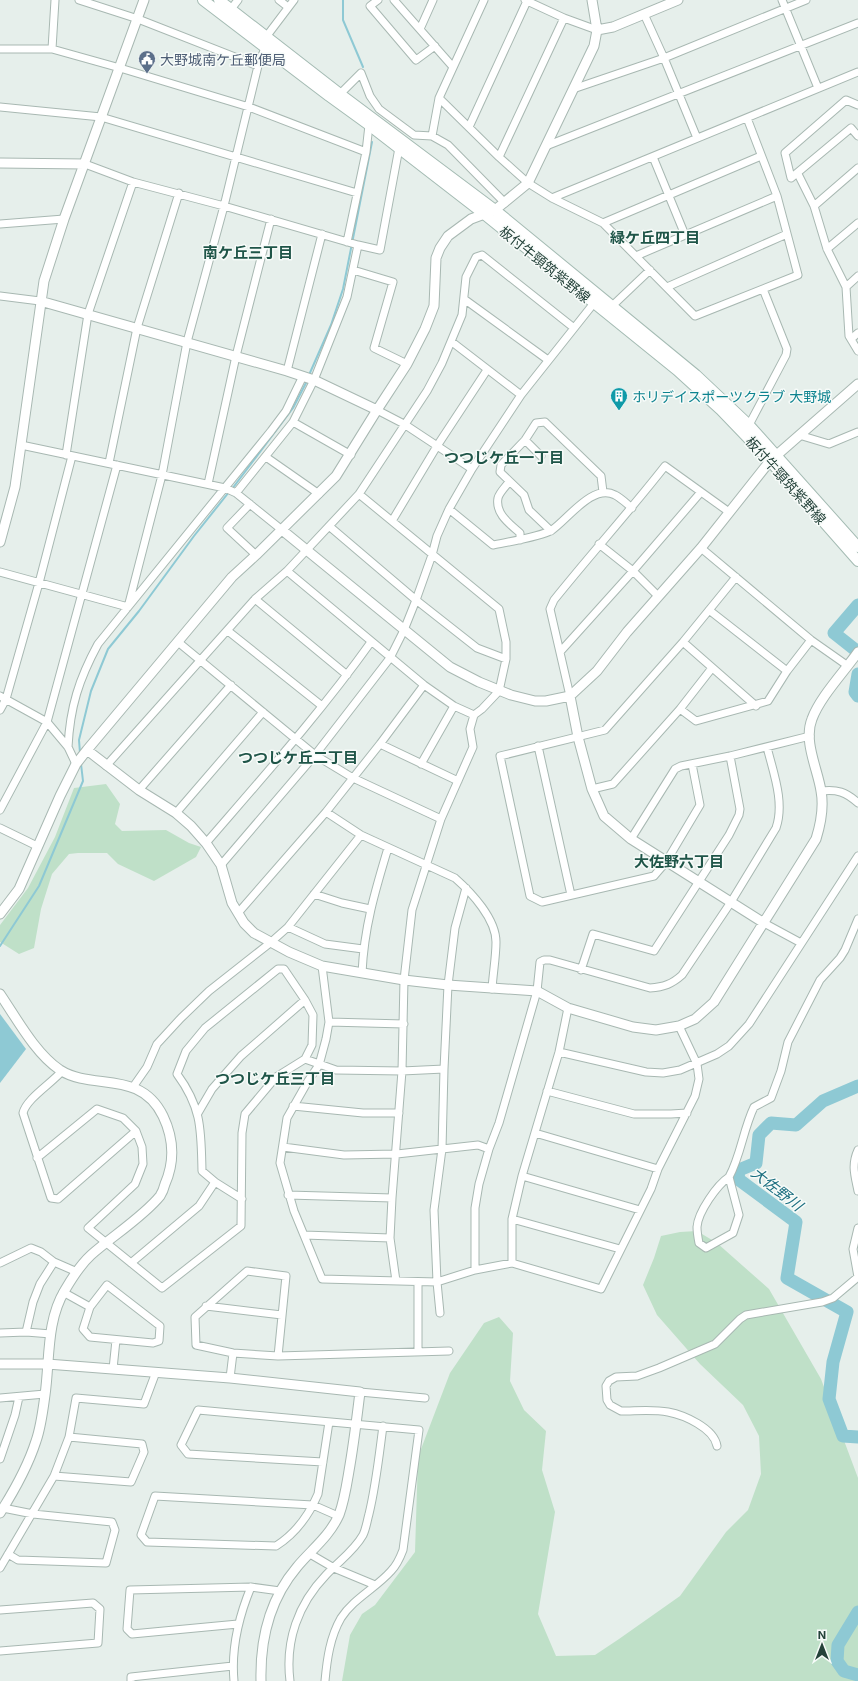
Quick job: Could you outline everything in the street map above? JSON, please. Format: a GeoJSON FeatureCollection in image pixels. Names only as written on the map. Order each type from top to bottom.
{"type":"FeatureCollection","features":[{"type":"Feature","properties":{"kind":"main road","name":"板付牛頸筑紫野線"},"geometry":{"type":"LineString","coordinates":[[203,0],[399,148],[594,302],[609,309],[696,375],[749,425],[773,459],[858,561]]}},
{"type":"Feature","properties":{"kind":"main road","name":"板付牛頸筑紫野線"},"geometry":{"type":"LineString","coordinates":[[219,0],[340,94],[495,210],[716,405],[773,459],[858,546]]}},
{"type":"Feature","properties":{"kind":"street"},"geometry":{"type":"LineString","coordinates":[[52,49],[55,0]]}},
{"type":"Feature","properties":{"kind":"street"},"geometry":{"type":"LineString","coordinates":[[79,0],[138,19],[258,66]]}},
{"type":"Feature","properties":{"kind":"street"},"geometry":{"type":"LineString","coordinates":[[0,542],[15,487],[40,301],[49,263],[144,0]]}},
{"type":"Feature","properties":{"kind":"street"},"geometry":{"type":"LineString","coordinates":[[231,9],[238,0]]}},
{"type":"Feature","properties":{"kind":"street"},"geometry":{"type":"LineString","coordinates":[[279,0],[288,7]]}},
{"type":"Feature","properties":{"kind":"street"},"geometry":{"type":"LineString","coordinates":[[266,37],[294,0]]}},
{"type":"Feature","properties":{"kind":"street"},"geometry":{"type":"LineString","coordinates":[[378,0],[370,6],[416,60],[435,46]]}},
{"type":"Feature","properties":{"kind":"street"},"geometry":{"type":"LineString","coordinates":[[394,0],[453,67]]}},
{"type":"Feature","properties":{"kind":"street"},"geometry":{"type":"LineString","coordinates":[[420,29],[433,0]]}},
{"type":"Feature","properties":{"kind":"street"},"geometry":{"type":"LineString","coordinates":[[432,136],[439,98],[484,0]]}},
{"type":"Feature","properties":{"kind":"street"},"geometry":{"type":"LineString","coordinates":[[0,914],[19,889],[37,846],[76,764],[232,577],[256,556],[319,494],[336,476],[351,455],[377,410],[407,364],[425,329],[434,306],[436,258],[440,248],[448,236],[471,219],[495,210],[528,183],[594,46],[597,30],[592,0]]}},
{"type":"Feature","properties":{"kind":"street"},"geometry":{"type":"LineString","coordinates":[[469,127],[526,1],[564,18],[597,30],[613,27],[678,0]]}},
{"type":"Feature","properties":{"kind":"street"},"geometry":{"type":"LineString","coordinates":[[782,0],[818,88]]}},
{"type":"Feature","properties":{"kind":"street"},"geometry":{"type":"LineString","coordinates":[[573,89],[664,58],[806,0]]}},
{"type":"Feature","properties":{"kind":"street"},"geometry":{"type":"LineString","coordinates":[[644,14],[697,138]]}},
{"type":"Feature","properties":{"kind":"street"},"geometry":{"type":"LineString","coordinates":[[499,157],[564,18]]}},
{"type":"Feature","properties":{"kind":"street"},"geometry":{"type":"LineString","coordinates":[[546,146],[858,22]]}},
{"type":"Feature","properties":{"kind":"street"},"geometry":{"type":"LineString","coordinates":[[128,607],[162,474],[187,342],[224,206],[258,66],[265,48]]}},
{"type":"Feature","properties":{"kind":"street"},"geometry":{"type":"LineString","coordinates":[[0,50],[52,49],[249,107],[366,152]]}},
{"type":"Feature","properties":{"kind":"street"},"geometry":{"type":"LineString","coordinates":[[552,198],[858,72]]}},
{"type":"Feature","properties":{"kind":"street"},"geometry":{"type":"LineString","coordinates":[[340,94],[361,73],[370,96],[379,109],[414,135],[432,136],[448,145],[505,203]]}},
{"type":"Feature","properties":{"kind":"street"},"geometry":{"type":"LineString","coordinates":[[439,98],[499,157],[528,183],[552,198],[603,223],[695,316],[798,275],[777,196],[747,118]]}},
{"type":"Feature","properties":{"kind":"street"},"geometry":{"type":"LineString","coordinates":[[858,105],[846,100],[785,153],[791,178],[798,174],[851,128],[858,136]]}},
{"type":"Feature","properties":{"kind":"street"},"geometry":{"type":"LineString","coordinates":[[0,107],[101,117],[356,193]]}},
{"type":"Feature","properties":{"kind":"street"},"geometry":{"type":"LineString","coordinates":[[347,242],[356,193],[366,152],[369,125]]}},
{"type":"Feature","properties":{"kind":"street"},"geometry":{"type":"LineString","coordinates":[[0,163],[85,164],[133,182],[180,193],[347,242],[380,250],[399,148]]}},
{"type":"Feature","properties":{"kind":"street"},"geometry":{"type":"LineString","coordinates":[[603,223],[762,156]]}},
{"type":"Feature","properties":{"kind":"street"},"geometry":{"type":"LineString","coordinates":[[653,157],[685,235]]}},
{"type":"Feature","properties":{"kind":"street"},"geometry":{"type":"LineString","coordinates":[[814,206],[858,168]]}},
{"type":"Feature","properties":{"kind":"street"},"geometry":{"type":"LineString","coordinates":[[798,174],[814,206],[827,249],[846,287],[849,336],[858,351]]}},
{"type":"Feature","properties":{"kind":"street"},"geometry":{"type":"LineString","coordinates":[[0,710],[39,583],[69,455],[88,314],[133,182]]}},
{"type":"Feature","properties":{"kind":"street"},"geometry":{"type":"LineString","coordinates":[[0,810],[47,722],[82,594],[113,464],[136,328],[180,193]]}},
{"type":"Feature","properties":{"kind":"street"},"geometry":{"type":"LineString","coordinates":[[636,256],[777,196]]}},
{"type":"Feature","properties":{"kind":"street"},"geometry":{"type":"LineString","coordinates":[[0,224],[64,219]]}},
{"type":"Feature","properties":{"kind":"street"},"geometry":{"type":"LineString","coordinates":[[208,484],[236,356],[271,219]]}},
{"type":"Feature","properties":{"kind":"street"},"geometry":{"type":"LineString","coordinates":[[827,249],[858,223]]}},
{"type":"Feature","properties":{"kind":"street"},"geometry":{"type":"LineString","coordinates":[[287,371],[322,234]]}},
{"type":"Feature","properties":{"kind":"street"},"geometry":{"type":"LineString","coordinates":[[667,287],[787,234]]}},
{"type":"Feature","properties":{"kind":"street"},"geometry":{"type":"LineString","coordinates":[[236,493],[293,422],[314,380],[347,297],[358,244]]}},
{"type":"Feature","properties":{"kind":"street"},"geometry":{"type":"LineString","coordinates":[[106,766],[255,599],[287,571],[359,494],[427,391],[452,342],[462,315],[466,277],[476,256],[482,255],[574,328]]}},
{"type":"Feature","properties":{"kind":"street"},"geometry":{"type":"LineString","coordinates":[[353,270],[393,282],[374,348],[407,364]]}},
{"type":"Feature","properties":{"kind":"street"},"geometry":{"type":"LineString","coordinates":[[609,309],[650,270]]}},
{"type":"Feature","properties":{"kind":"street"},"geometry":{"type":"LineString","coordinates":[[846,287],[858,276]]}},
{"type":"Feature","properties":{"kind":"street"},"geometry":{"type":"LineString","coordinates":[[749,425],[786,355],[787,349],[763,289]]}},
{"type":"Feature","properties":{"kind":"street"},"geometry":{"type":"LineString","coordinates":[[0,296],[40,301],[236,356],[314,380],[404,424],[472,469]]}},
{"type":"Feature","properties":{"kind":"street"},"geometry":{"type":"LineString","coordinates":[[464,298],[548,360]]}},
{"type":"Feature","properties":{"kind":"street"},"geometry":{"type":"LineString","coordinates":[[221,865],[315,755],[390,658],[404,630],[416,600],[437,536],[449,509],[472,469],[521,395],[594,302]]}},
{"type":"Feature","properties":{"kind":"street"},"geometry":{"type":"LineString","coordinates":[[851,340],[858,333]]}},
{"type":"Feature","properties":{"kind":"street"},"geometry":{"type":"LineString","coordinates":[[452,342],[521,395]]}},
{"type":"Feature","properties":{"kind":"street"},"geometry":{"type":"LineString","coordinates":[[392,521],[437,446],[488,370]]}},
{"type":"Feature","properties":{"kind":"street"},"geometry":{"type":"LineString","coordinates":[[68,747],[70,719],[79,684],[88,661],[98,644],[286,411],[303,376]]}},
{"type":"Feature","properties":{"kind":"street"},"geometry":{"type":"LineString","coordinates":[[21,445],[208,484],[225,488],[236,493],[450,667],[499,691],[535,701],[546,701],[570,696],[597,671],[627,632],[701,548],[773,459],[858,384]]}},
{"type":"Feature","properties":{"kind":"street"},"geometry":{"type":"LineString","coordinates":[[293,422],[351,455]]}},
{"type":"Feature","properties":{"kind":"street"},"geometry":{"type":"LineString","coordinates":[[551,531],[529,510],[524,495],[500,472],[500,465],[525,440],[536,423],[545,422],[601,476],[602,492]]}},
{"type":"Feature","properties":{"kind":"street"},"geometry":{"type":"LineString","coordinates":[[799,435],[829,444],[858,432]]}},
{"type":"Feature","properties":{"kind":"street"},"geometry":{"type":"LineString","coordinates":[[525,440],[540,456]]}},
{"type":"Feature","properties":{"kind":"street"},"geometry":{"type":"LineString","coordinates":[[266,457],[319,494]]}},
{"type":"Feature","properties":{"kind":"street"},"geometry":{"type":"LineString","coordinates":[[729,512],[665,466],[632,508],[599,544],[554,600],[550,609],[578,737],[592,789],[604,816],[630,839],[764,923],[801,943]]}},
{"type":"Feature","properties":{"kind":"street"},"geometry":{"type":"LineString","coordinates":[[509,482],[498,497],[499,509],[505,520],[520,533],[520,540]]}},
{"type":"Feature","properties":{"kind":"street"},"geometry":{"type":"LineString","coordinates":[[449,509],[493,545],[520,540],[551,531],[570,516],[581,503],[602,492],[614,494],[632,508]]}},
{"type":"Feature","properties":{"kind":"street"},"geometry":{"type":"LineString","coordinates":[[560,652],[633,571],[701,492]]}},
{"type":"Feature","properties":{"kind":"street"},"geometry":{"type":"LineString","coordinates":[[359,494],[498,609],[506,642],[506,659],[499,691],[482,709],[474,714],[470,729],[472,747],[441,819],[412,910],[404,980],[402,1071],[390,1238],[396,1281]]}},
{"type":"Feature","properties":{"kind":"street"},"geometry":{"type":"LineString","coordinates":[[250,504],[226,528],[256,556]]}},
{"type":"Feature","properties":{"kind":"street"},"geometry":{"type":"LineString","coordinates":[[329,526],[416,600],[477,648],[506,659]]}},
{"type":"Feature","properties":{"kind":"street"},"geometry":{"type":"LineString","coordinates":[[599,544],[633,571],[658,596]]}},
{"type":"Feature","properties":{"kind":"street"},"geometry":{"type":"LineString","coordinates":[[701,548],[811,640],[849,664]]}},
{"type":"Feature","properties":{"kind":"street"},"geometry":{"type":"LineString","coordinates":[[287,571],[424,685],[454,706],[474,714]]}},
{"type":"Feature","properties":{"kind":"street"},"geometry":{"type":"LineString","coordinates":[[0,572],[128,607]]}},
{"type":"Feature","properties":{"kind":"street"},"geometry":{"type":"LineString","coordinates":[[692,764],[700,805],[666,862],[654,876],[542,902],[530,896],[500,756],[605,730],[683,642],[736,577]]}},
{"type":"Feature","properties":{"kind":"street"},"geometry":{"type":"LineString","coordinates":[[255,599],[347,675]]}},
{"type":"Feature","properties":{"kind":"street"},"geometry":{"type":"LineString","coordinates":[[709,610],[787,672]]}},
{"type":"Feature","properties":{"kind":"street"},"geometry":{"type":"LineString","coordinates":[[228,631],[322,706]]}},
{"type":"Feature","properties":{"kind":"street"},"geometry":{"type":"LineString","coordinates":[[680,708],[696,721],[756,706],[768,701],[811,640]]}},
{"type":"Feature","properties":{"kind":"street"},"geometry":{"type":"LineString","coordinates":[[178,642],[315,755],[353,778],[441,819]]}},
{"type":"Feature","properties":{"kind":"street"},"geometry":{"type":"LineString","coordinates":[[206,843],[296,739],[371,642]]}},
{"type":"Feature","properties":{"kind":"street"},"geometry":{"type":"LineString","coordinates":[[683,642],[756,706]]}},
{"type":"Feature","properties":{"kind":"street"},"geometry":{"type":"LineString","coordinates":[[87,750],[106,766],[139,790],[176,813],[191,826],[206,843],[221,865],[232,903],[238,913],[254,933],[270,943],[322,966],[404,980],[492,989],[537,991],[568,1008],[633,1027],[656,1030],[679,1026],[695,1019],[714,1002],[816,839],[822,820],[821,791],[810,750],[811,720],[823,700],[858,652]]}},
{"type":"Feature","properties":{"kind":"street"},"geometry":{"type":"LineString","coordinates":[[592,789],[614,784],[680,708],[712,668]]}},
{"type":"Feature","properties":{"kind":"street"},"geometry":{"type":"LineString","coordinates":[[139,790],[231,685]]}},
{"type":"Feature","properties":{"kind":"street"},"geometry":{"type":"LineString","coordinates":[[238,913],[326,812],[380,744],[424,685]]}},
{"type":"Feature","properties":{"kind":"street"},"geometry":{"type":"LineString","coordinates":[[3,698],[47,722],[68,747],[76,764]]}},
{"type":"Feature","properties":{"kind":"street"},"geometry":{"type":"LineString","coordinates":[[421,764],[454,706]]}},
{"type":"Feature","properties":{"kind":"street"},"geometry":{"type":"LineString","coordinates":[[176,813],[263,712]]}},
{"type":"Feature","properties":{"kind":"street"},"geometry":{"type":"LineString","coordinates":[[630,839],[675,769],[681,766],[730,756],[810,736]]}},
{"type":"Feature","properties":{"kind":"street"},"geometry":{"type":"LineString","coordinates":[[380,744],[458,781]]}},
{"type":"Feature","properties":{"kind":"street"},"geometry":{"type":"LineString","coordinates":[[538,746],[571,896]]}},
{"type":"Feature","properties":{"kind":"street"},"geometry":{"type":"LineString","coordinates":[[475,1270],[475,1208],[489,1149],[499,1124],[537,991],[540,962],[544,960],[650,988],[662,987],[673,983],[682,975],[776,828],[780,817],[781,807],[767,747]]}},
{"type":"Feature","properties":{"kind":"street"},"geometry":{"type":"LineString","coordinates":[[581,970],[593,934],[654,951],[728,835],[739,814],[740,809],[730,756]]}},
{"type":"Feature","properties":{"kind":"street"},"geometry":{"type":"LineString","coordinates":[[821,791],[834,790],[851,797],[858,803]]}},
{"type":"Feature","properties":{"kind":"street"},"geometry":{"type":"LineString","coordinates":[[326,812],[361,835],[455,878],[466,888],[492,922],[496,941],[492,989]]}},
{"type":"Feature","properties":{"kind":"street"},"geometry":{"type":"LineString","coordinates":[[0,828],[37,846]]}},
{"type":"Feature","properties":{"kind":"street"},"geometry":{"type":"LineString","coordinates":[[133,1087],[147,1067],[157,1044],[209,991],[270,943],[288,926],[361,835]]}},
{"type":"Feature","properties":{"kind":"street"},"geometry":{"type":"LineString","coordinates":[[362,973],[363,949],[370,909],[388,848]]}},
{"type":"Feature","properties":{"kind":"street"},"geometry":{"type":"LineString","coordinates":[[559,1052],[646,1072],[663,1073],[680,1070],[697,1064],[717,1054],[729,1046],[746,1028],[858,856]]}},
{"type":"Feature","properties":{"kind":"street"},"geometry":{"type":"LineString","coordinates":[[440,1313],[434,1210],[442,1149],[448,985],[455,928],[466,888]]}},
{"type":"Feature","properties":{"kind":"street"},"geometry":{"type":"LineString","coordinates":[[314,894],[342,903],[370,909]]}},
{"type":"Feature","properties":{"kind":"street"},"geometry":{"type":"LineString","coordinates":[[729,1177],[739,1215],[733,1233],[706,1248],[698,1243],[697,1226],[711,1197],[721,1182],[729,1177],[737,1162],[746,1128],[754,1107],[772,1098],[781,1071],[788,1042],[820,980],[840,958],[845,950],[858,919]]}},
{"type":"Feature","properties":{"kind":"street"},"geometry":{"type":"LineString","coordinates":[[288,926],[324,944],[363,949]]}},
{"type":"Feature","properties":{"kind":"street"},"geometry":{"type":"LineString","coordinates":[[322,966],[329,1022],[326,1038],[319,1065],[287,1118],[280,1163],[288,1195],[322,1279],[437,1282],[475,1270],[512,1263],[600,1289],[651,1189],[658,1168],[695,1096],[699,1079],[697,1064],[679,1026]]}},
{"type":"Feature","properties":{"kind":"street"},"geometry":{"type":"LineString","coordinates":[[37,1158],[97,1109],[123,1118],[136,1131],[142,1147],[143,1164],[135,1184],[88,1228],[105,1244],[162,1288],[241,1226],[242,1199],[242,1133],[245,1114],[276,1077],[305,1059],[312,1045],[313,1015],[305,1000],[284,969],[278,969],[205,1028],[186,1051],[177,1074],[189,1090],[198,1113],[201,1131],[202,1171],[215,1182],[242,1199]]}},
{"type":"Feature","properties":{"kind":"street"},"geometry":{"type":"LineString","coordinates":[[0,994],[40,1052],[62,1071],[82,1078],[116,1082],[133,1087],[150,1098],[163,1115],[171,1137],[173,1154],[170,1174],[160,1195],[90,1256],[63,1292],[56,1311],[51,1334],[45,1394],[37,1440],[29,1461],[2,1510],[112,1522],[115,1530],[106,1563],[18,1560],[8,1554]]}},
{"type":"Feature","properties":{"kind":"street"},"geometry":{"type":"LineString","coordinates":[[198,1113],[212,1089],[241,1056],[305,1000]]}},
{"type":"Feature","properties":{"kind":"street"},"geometry":{"type":"LineString","coordinates":[[512,1263],[512,1219],[522,1176],[559,1052],[568,1008]]}},
{"type":"Feature","properties":{"kind":"street"},"geometry":{"type":"LineString","coordinates":[[329,1022],[404,1024]]}},
{"type":"Feature","properties":{"kind":"street"},"geometry":{"type":"LineString","coordinates":[[305,1059],[336,1070],[402,1071],[444,1069]]}},
{"type":"Feature","properties":{"kind":"street"},"geometry":{"type":"LineString","coordinates":[[62,1071],[55,1080],[28,1102],[24,1108],[24,1119],[52,1198],[58,1199],[136,1131]]}},
{"type":"Feature","properties":{"kind":"street"},"geometry":{"type":"LineString","coordinates":[[547,1091],[634,1114],[671,1114],[687,1112]]}},
{"type":"Feature","properties":{"kind":"street"},"geometry":{"type":"LineString","coordinates":[[293,1106],[363,1113],[399,1112]]}},
{"type":"Feature","properties":{"kind":"street"},"geometry":{"type":"LineString","coordinates":[[535,1133],[658,1168]]}},
{"type":"Feature","properties":{"kind":"street"},"geometry":{"type":"LineString","coordinates":[[282,1147],[344,1155],[396,1154],[478,1145],[489,1149]]}},
{"type":"Feature","properties":{"kind":"street"},"geometry":{"type":"LineString","coordinates":[[858,1150],[854,1159],[858,1191]]}},
{"type":"Feature","properties":{"kind":"street"},"geometry":{"type":"LineString","coordinates":[[522,1176],[640,1210]]}},
{"type":"Feature","properties":{"kind":"street"},"geometry":{"type":"LineString","coordinates":[[131,1263],[199,1206],[215,1182]]}},
{"type":"Feature","properties":{"kind":"street"},"geometry":{"type":"LineString","coordinates":[[288,1195],[392,1198]]}},
{"type":"Feature","properties":{"kind":"street"},"geometry":{"type":"LineString","coordinates":[[512,1219],[620,1250]]}},
{"type":"Feature","properties":{"kind":"street"},"geometry":{"type":"LineString","coordinates":[[718,1446],[715,1437],[710,1432],[680,1416],[660,1410],[621,1411],[610,1405],[607,1400],[606,1386],[609,1381],[616,1377],[637,1376],[714,1344],[746,1315],[822,1302],[833,1298],[858,1277],[853,1249],[858,1228]]}},
{"type":"Feature","properties":{"kind":"street"},"geometry":{"type":"LineString","coordinates":[[304,1235],[390,1238]]}},
{"type":"Feature","properties":{"kind":"street"},"geometry":{"type":"LineString","coordinates":[[0,1263],[31,1248],[41,1252],[54,1262],[77,1272]]}},
{"type":"Feature","properties":{"kind":"street"},"geometry":{"type":"LineString","coordinates":[[26,1332],[33,1302],[40,1284],[54,1262]]}},
{"type":"Feature","properties":{"kind":"street"},"geometry":{"type":"LineString","coordinates":[[278,1356],[286,1276],[247,1270],[194,1317],[196,1345],[233,1353],[278,1356],[449,1351]]}},
{"type":"Feature","properties":{"kind":"street"},"geometry":{"type":"LineString","coordinates":[[418,1282],[418,1351]]}},
{"type":"Feature","properties":{"kind":"street"},"geometry":{"type":"LineString","coordinates":[[107,1285],[160,1326],[159,1341],[153,1343],[116,1340],[90,1337],[83,1329],[90,1307],[107,1285]]}},
{"type":"Feature","properties":{"kind":"street"},"geometry":{"type":"LineString","coordinates":[[63,1292],[90,1307]]}},
{"type":"Feature","properties":{"kind":"street"},"geometry":{"type":"LineString","coordinates":[[206,1306],[282,1315]]}},
{"type":"Feature","properties":{"kind":"street"},"geometry":{"type":"LineString","coordinates":[[0,1333],[26,1332],[51,1334]]}},
{"type":"Feature","properties":{"kind":"street"},"geometry":{"type":"LineString","coordinates":[[113,1369],[116,1340]]}},
{"type":"Feature","properties":{"kind":"street"},"geometry":{"type":"LineString","coordinates":[[230,1378],[233,1353]]}},
{"type":"Feature","properties":{"kind":"street"},"geometry":{"type":"LineString","coordinates":[[0,1364],[47,1364],[156,1372],[425,1398]]}},
{"type":"Feature","properties":{"kind":"street"},"geometry":{"type":"LineString","coordinates":[[0,1568],[54,1476],[69,1437],[76,1398],[144,1404],[156,1372]]}},
{"type":"Feature","properties":{"kind":"street"},"geometry":{"type":"LineString","coordinates":[[261,1681],[261,1663],[265,1628],[271,1609],[280,1591],[297,1567],[330,1531],[338,1516],[345,1496],[360,1392]]}},
{"type":"Feature","properties":{"kind":"street"},"geometry":{"type":"LineString","coordinates":[[0,1398],[45,1394]]}},
{"type":"Feature","properties":{"kind":"street"},"geometry":{"type":"LineString","coordinates":[[0,1459],[15,1415],[19,1397]]}},
{"type":"Feature","properties":{"kind":"street"},"geometry":{"type":"LineString","coordinates":[[323,1462],[188,1454],[181,1445],[198,1410],[419,1430],[403,1550],[398,1562],[391,1572],[355,1602],[342,1617],[332,1639],[325,1681]]}},
{"type":"Feature","properties":{"kind":"street"},"geometry":{"type":"LineString","coordinates":[[329,1422],[318,1494],[313,1505],[306,1518],[276,1546],[147,1542],[141,1535],[155,1496],[313,1505],[338,1516]]}},
{"type":"Feature","properties":{"kind":"street"},"geometry":{"type":"LineString","coordinates":[[290,1681],[290,1652],[293,1630],[298,1615],[316,1586],[348,1555],[363,1534],[372,1501],[383,1426]]}},
{"type":"Feature","properties":{"kind":"street"},"geometry":{"type":"LineString","coordinates":[[54,1476],[131,1482],[144,1452],[142,1444],[69,1437]]}},
{"type":"Feature","properties":{"kind":"street"},"geometry":{"type":"LineString","coordinates":[[310,1554],[334,1568],[375,1585]]}},
{"type":"Feature","properties":{"kind":"street"},"geometry":{"type":"LineString","coordinates":[[238,1624],[132,1634],[127,1629],[130,1590],[251,1587],[280,1591]]}},
{"type":"Feature","properties":{"kind":"street"},"geometry":{"type":"LineString","coordinates":[[234,1681],[233,1666],[238,1624],[251,1587]]}},
{"type":"Feature","properties":{"kind":"street"},"geometry":{"type":"LineString","coordinates":[[0,1610],[93,1603],[100,1609],[98,1643],[0,1651]]}},
{"type":"Feature","properties":{"kind":"street"},"geometry":{"type":"LineString","coordinates":[[131,1681],[131,1677],[233,1666]]}},
{"type":"Feature","properties":{"kind":"green space"},"geometry":{"type":"Polygon","coordinates":[[[106,784],[120,804],[115,824],[122,831],[166,830],[189,843],[201,847],[196,857],[154,881],[118,864],[107,853],[69,854],[52,874],[41,909],[34,948],[19,954],[0,942],[0,925],[28,888],[55,837],[74,788],[106,784]]]}},
{"type":"Feature","properties":{"kind":"green space"},"geometry":{"type":"Polygon","coordinates":[[[697,1231],[717,1243],[769,1289],[821,1379],[858,1478],[858,1681],[342,1681],[350,1635],[362,1614],[375,1605],[415,1552],[418,1457],[450,1373],[484,1323],[499,1317],[513,1333],[510,1381],[524,1410],[546,1431],[542,1470],[555,1512],[538,1614],[556,1656],[595,1655],[680,1596],[726,1532],[748,1510],[761,1474],[759,1436],[743,1405],[700,1364],[657,1315],[643,1285],[661,1236],[680,1232],[697,1231]]]}},
{"type":"Feature","properties":{"kind":"water"},"geometry":{"type":"Polygon","coordinates":[[[0,1014],[26,1049],[0,1083],[0,1014]]]}},
{"type":"Feature","properties":{"kind":"waterway"},"geometry":{"type":"LineString","coordinates":[[343,0],[343,20],[363,67]]}},
{"type":"Feature","properties":{"kind":"waterway"},"geometry":{"type":"LineString","coordinates":[[309,375],[331,325],[343,289],[372,142]]}},
{"type":"Feature","properties":{"kind":"waterway"},"geometry":{"type":"LineString","coordinates":[[232,489],[293,408],[307,381]]}},
{"type":"Feature","properties":{"kind":"waterway"},"geometry":{"type":"LineString","coordinates":[[80,753],[79,740],[91,691],[108,649],[139,611],[194,536],[229,492]]}},
{"type":"Feature","properties":{"kind":"waterway","name":"大佐野川"},"geometry":{"type":"LineString","coordinates":[[858,605],[834,633],[858,652]]}},
{"type":"Feature","properties":{"kind":"waterway","name":"大佐野川"},"geometry":{"type":"LineString","coordinates":[[858,674],[855,692],[858,696]]}},
{"type":"Feature","properties":{"kind":"waterway"},"geometry":{"type":"LineString","coordinates":[[0,946],[39,886],[83,781],[81,764]]}},
{"type":"Feature","properties":{"kind":"waterway","name":"大佐野川"},"geometry":{"type":"LineString","coordinates":[[858,1086],[823,1101],[796,1125],[771,1123],[759,1135],[756,1163],[739,1170],[738,1179],[796,1222],[787,1278],[847,1312],[833,1362],[829,1399],[843,1436],[858,1437]]}},
{"type":"Feature","properties":{"kind":"waterway","name":"大佐野川"},"geometry":{"type":"LineString","coordinates":[[858,1612],[838,1645],[837,1661],[844,1671],[858,1675]]}},
{"type":"Feature","properties":{"kind":"place","name":"大野城南ケ丘郵便局"},"geometry":{"type":"Point","coordinates":[147,74]}},
{"type":"Feature","properties":{"kind":"place","name":"ホリデイスポーツクラブ 大野城"},"geometry":{"type":"Point","coordinates":[619,411]}},
{"type":"Feature","properties":{"kind":"district","name":"緑ケ丘四丁目"},"geometry":{"type":"Point","coordinates":[655,237]}},
{"type":"Feature","properties":{"kind":"district","name":"南ケ丘三丁目"},"geometry":{"type":"Point","coordinates":[248,252]}},
{"type":"Feature","properties":{"kind":"district","name":"つつじケ丘一丁目"},"geometry":{"type":"Point","coordinates":[504,457]}},
{"type":"Feature","properties":{"kind":"district","name":"つつじケ丘二丁目"},"geometry":{"type":"Point","coordinates":[298,757]}},
{"type":"Feature","properties":{"kind":"district","name":"大佐野六丁目"},"geometry":{"type":"Point","coordinates":[679,861]}},
{"type":"Feature","properties":{"kind":"district","name":"つつじケ丘三丁目"},"geometry":{"type":"Point","coordinates":[275,1078]}}]}
